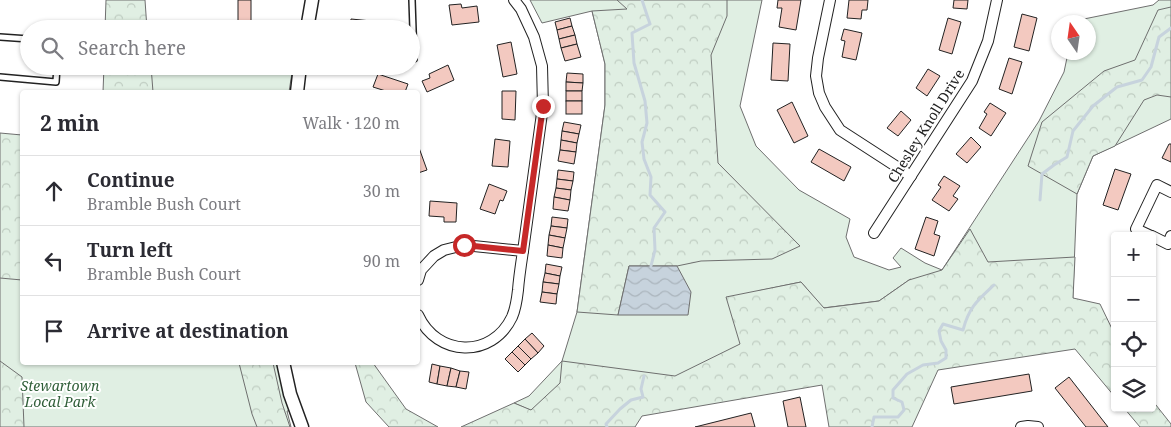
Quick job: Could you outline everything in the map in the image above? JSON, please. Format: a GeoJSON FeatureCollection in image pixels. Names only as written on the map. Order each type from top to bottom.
{"type":"FeatureCollection","features":[{"type":"Feature","properties":{"kind":"street"},"geometry":{"type":"LineString","coordinates":[[309,20],[312,0]]}},
{"type":"Feature","properties":{"kind":"street"},"geometry":{"type":"LineString","coordinates":[[420,320],[433,336],[449,346],[468,348],[488,343],[499,335],[512,318],[515,308],[543,106],[542,66],[534,37],[521,9],[514,0]]}},
{"type":"Feature","properties":{"kind":"street"},"geometry":{"type":"LineString","coordinates":[[830,0],[816,76],[819,93],[825,108],[840,130],[911,176]]}},
{"type":"Feature","properties":{"kind":"street","name":"Chesley Knoll Drive"},"geometry":{"type":"LineString","coordinates":[[874,233],[972,81],[988,41],[997,0]]}},
{"type":"Feature","properties":{"kind":"street"},"geometry":{"type":"LineString","coordinates":[[297,90],[299,75]]}},
{"type":"Feature","properties":{"kind":"street"},"geometry":{"type":"LineString","coordinates":[[1143,232],[1136,229],[1157,185],[1171,192]]}},
{"type":"Feature","properties":{"kind":"street"},"geometry":{"type":"LineString","coordinates":[[1156,238],[1168,244],[1171,236]]}},
{"type":"Feature","properties":{"kind":"street"},"geometry":{"type":"LineString","coordinates":[[420,273],[434,256],[444,250],[464,245],[523,251]]}},
{"type":"Feature","properties":{"kind":"street"},"geometry":{"type":"LineString","coordinates":[[283,365],[290,394],[302,427]]}},
{"type":"Feature","properties":{"kind":"street"},"geometry":{"type":"LineString","coordinates":[[1021,427],[1038,427]]}},
{"type":"Feature","properties":{"kind":"lane"},"geometry":{"type":"LineString","coordinates":[[412,0],[413,20]]}},
{"type":"Feature","properties":{"kind":"lane"},"geometry":{"type":"LineString","coordinates":[[0,37],[20,38]]}},
{"type":"Feature","properties":{"kind":"lane"},"geometry":{"type":"LineString","coordinates":[[0,78],[56,82],[56,75]]}},
{"type":"Feature","properties":{"kind":"green space"},"geometry":{"type":"Polygon","coordinates":[[[106,0],[145,0],[146,20],[105,20],[106,0]]]}},
{"type":"Feature","properties":{"kind":"green space"},"geometry":{"type":"Polygon","coordinates":[[[530,0],[762,0],[740,106],[756,146],[799,190],[850,219],[846,237],[854,257],[889,270],[901,267],[893,258],[901,248],[925,263],[942,270],[1039,121],[1064,72],[1067,60],[1096,60],[1096,17],[1153,5],[1159,0],[1171,0],[1171,119],[1093,156],[1077,194],[1071,343],[557,427],[530,410],[514,403],[529,396],[562,361],[577,312],[605,105],[605,64],[592,11],[542,23],[530,0]],[[911,279],[879,301],[823,308],[801,282],[758,291],[880,361],[911,279]]]}},
{"type":"Feature","properties":{"kind":"green space"},"geometry":{"type":"Polygon","coordinates":[[[617,0],[727,0],[727,16],[711,55],[718,163],[800,246],[772,259],[701,261],[677,266],[629,266],[618,315],[577,312],[605,105],[605,64],[592,11],[627,9],[617,0]]]}},
{"type":"Feature","properties":{"kind":"green space"},"geometry":{"type":"Polygon","coordinates":[[[1171,7],[1171,97],[1157,95],[1144,100],[1115,146],[1093,156],[1077,194],[1028,166],[1042,122],[1104,71],[1135,60],[1158,10],[1171,7]]]}},
{"type":"Feature","properties":{"kind":"green space"},"geometry":{"type":"Polygon","coordinates":[[[104,75],[152,75],[153,90],[103,90],[104,75]]]}},
{"type":"Feature","properties":{"kind":"green space"},"geometry":{"type":"Polygon","coordinates":[[[148,75],[292,75],[289,90],[149,90],[148,75]]]}},
{"type":"Feature","properties":{"kind":"green space"},"geometry":{"type":"Polygon","coordinates":[[[0,133],[20,135],[20,280],[0,278],[0,133]]]}},
{"type":"Feature","properties":{"kind":"green space","name":"Stewartown Local Park"},"geometry":{"type":"Polygon","coordinates":[[[20,188],[20,365],[283,365],[293,410],[287,411],[291,427],[0,427],[0,192],[20,188]]]}},
{"type":"Feature","properties":{"kind":"green space"},"geometry":{"type":"Polygon","coordinates":[[[970,229],[988,262],[1075,257],[1073,298],[1100,304],[1111,327],[1111,392],[1075,349],[938,370],[912,427],[829,427],[822,385],[642,416],[635,427],[461,427],[514,403],[531,410],[560,383],[562,361],[675,376],[740,344],[726,297],[801,282],[824,308],[879,301],[909,280],[942,270],[970,229]]]}},
{"type":"Feature","properties":{"kind":"green space"},"geometry":{"type":"Polygon","coordinates":[[[0,361],[22,377],[24,427],[0,427],[0,361]]]}},
{"type":"Feature","properties":{"kind":"green space"},"geometry":{"type":"Polygon","coordinates":[[[240,365],[273,365],[282,403],[290,427],[257,427],[240,365]]]}},
{"type":"Feature","properties":{"kind":"green space"},"geometry":{"type":"Polygon","coordinates":[[[356,365],[374,365],[406,409],[438,427],[389,427],[366,402],[356,365]]]}},
{"type":"Feature","properties":{"kind":"green space"},"geometry":{"type":"Polygon","coordinates":[[[1156,405],[1171,424],[1171,427],[1140,427],[1127,412],[1156,412],[1156,405]]]}},
{"type":"Feature","properties":{"kind":"water"},"geometry":{"type":"Polygon","coordinates":[[[629,266],[677,266],[691,292],[688,315],[618,315],[629,266]]]}},
{"type":"Feature","properties":{"kind":"building"},"geometry":{"type":"Polygon","coordinates":[[[238,0],[251,0],[251,20],[238,20],[238,0]]]}},
{"type":"Feature","properties":{"kind":"building"},"geometry":{"type":"Polygon","coordinates":[[[778,0],[801,0],[796,30],[779,27],[782,8],[777,8],[778,0]]]}},
{"type":"Feature","properties":{"kind":"building"},"geometry":{"type":"Polygon","coordinates":[[[849,0],[868,0],[867,10],[862,10],[861,19],[847,18],[849,0]]]}},
{"type":"Feature","properties":{"kind":"building"},"geometry":{"type":"Polygon","coordinates":[[[954,0],[968,0],[967,9],[953,8],[954,0]]]}},
{"type":"Feature","properties":{"kind":"building"},"geometry":{"type":"Polygon","coordinates":[[[461,4],[462,8],[477,6],[479,22],[452,25],[449,5],[461,4]]]}},
{"type":"Feature","properties":{"kind":"building"},"geometry":{"type":"Polygon","coordinates":[[[1022,14],[1037,18],[1029,51],[1014,47],[1022,14]]]}},
{"type":"Feature","properties":{"kind":"building"},"geometry":{"type":"Polygon","coordinates":[[[570,18],[572,26],[557,30],[555,22],[570,18]]]}},
{"type":"Feature","properties":{"kind":"building"},"geometry":{"type":"Polygon","coordinates":[[[948,18],[961,22],[952,54],[939,50],[948,18]]]}},
{"type":"Feature","properties":{"kind":"building"},"geometry":{"type":"Polygon","coordinates":[[[572,26],[575,35],[559,39],[557,30],[572,26]]]}},
{"type":"Feature","properties":{"kind":"building"},"geometry":{"type":"Polygon","coordinates":[[[844,29],[862,33],[856,60],[842,57],[845,41],[841,40],[844,29]]]}},
{"type":"Feature","properties":{"kind":"building"},"geometry":{"type":"Polygon","coordinates":[[[575,35],[577,44],[561,48],[559,39],[575,35]]]}},
{"type":"Feature","properties":{"kind":"building"},"geometry":{"type":"Polygon","coordinates":[[[511,42],[517,74],[503,77],[497,45],[511,42]]]}},
{"type":"Feature","properties":{"kind":"building"},"geometry":{"type":"Polygon","coordinates":[[[773,43],[790,44],[788,81],[771,80],[773,43]]]}},
{"type":"Feature","properties":{"kind":"building"},"geometry":{"type":"Polygon","coordinates":[[[577,44],[581,57],[565,61],[561,48],[577,44]]]}},
{"type":"Feature","properties":{"kind":"building"},"geometry":{"type":"Polygon","coordinates":[[[1009,58],[1022,62],[1012,94],[999,89],[1009,58]]]}},
{"type":"Feature","properties":{"kind":"building"},"geometry":{"type":"Polygon","coordinates":[[[448,65],[454,80],[427,92],[422,81],[430,78],[429,74],[448,65]]]}},
{"type":"Feature","properties":{"kind":"building"},"geometry":{"type":"Polygon","coordinates":[[[928,69],[940,76],[927,96],[916,88],[928,69]]]}},
{"type":"Feature","properties":{"kind":"building"},"geometry":{"type":"Polygon","coordinates":[[[567,73],[583,74],[583,83],[566,82],[567,73]]]}},
{"type":"Feature","properties":{"kind":"building"},"geometry":{"type":"Polygon","coordinates":[[[378,75],[408,84],[406,90],[383,90],[373,87],[378,75]]]}},
{"type":"Feature","properties":{"kind":"building"},"geometry":{"type":"Polygon","coordinates":[[[566,82],[583,83],[582,91],[566,91],[566,82]]]}},
{"type":"Feature","properties":{"kind":"building"},"geometry":{"type":"Polygon","coordinates":[[[502,91],[516,91],[515,120],[502,119],[502,91]]]}},
{"type":"Feature","properties":{"kind":"building"},"geometry":{"type":"Polygon","coordinates":[[[566,91],[582,91],[582,101],[566,101],[566,91]]]}},
{"type":"Feature","properties":{"kind":"building"},"geometry":{"type":"Polygon","coordinates":[[[566,101],[582,101],[582,114],[566,114],[566,101]]]}},
{"type":"Feature","properties":{"kind":"building"},"geometry":{"type":"Polygon","coordinates":[[[792,102],[808,136],[794,143],[777,110],[792,102]]]}},
{"type":"Feature","properties":{"kind":"building"},"geometry":{"type":"Polygon","coordinates":[[[990,103],[1006,113],[991,136],[979,128],[987,114],[984,112],[990,103]]]}},
{"type":"Feature","properties":{"kind":"building"},"geometry":{"type":"Polygon","coordinates":[[[901,111],[911,120],[898,136],[887,128],[901,111]]]}},
{"type":"Feature","properties":{"kind":"building"},"geometry":{"type":"Polygon","coordinates":[[[564,122],[581,125],[579,134],[562,131],[564,122]]]}},
{"type":"Feature","properties":{"kind":"building"},"geometry":{"type":"Polygon","coordinates":[[[562,131],[579,134],[577,143],[561,140],[562,131]]]}},
{"type":"Feature","properties":{"kind":"building"},"geometry":{"type":"Polygon","coordinates":[[[971,137],[981,147],[967,163],[956,154],[971,137]]]}},
{"type":"Feature","properties":{"kind":"building"},"geometry":{"type":"Polygon","coordinates":[[[495,139],[510,141],[508,167],[492,166],[495,139]]]}},
{"type":"Feature","properties":{"kind":"building"},"geometry":{"type":"Polygon","coordinates":[[[561,140],[577,143],[576,152],[560,150],[561,140]]]}},
{"type":"Feature","properties":{"kind":"building"},"geometry":{"type":"Polygon","coordinates":[[[1169,144],[1171,144],[1171,162],[1162,158],[1169,144]]]}},
{"type":"Feature","properties":{"kind":"building"},"geometry":{"type":"Polygon","coordinates":[[[819,149],[851,167],[844,181],[811,162],[819,149]]]}},
{"type":"Feature","properties":{"kind":"building"},"geometry":{"type":"Polygon","coordinates":[[[560,150],[576,152],[574,164],[558,161],[560,150]]]}},
{"type":"Feature","properties":{"kind":"building"},"geometry":{"type":"Polygon","coordinates":[[[420,151],[427,170],[420,172],[420,151]]]}},
{"type":"Feature","properties":{"kind":"building"},"geometry":{"type":"Polygon","coordinates":[[[1115,169],[1131,174],[1118,210],[1103,205],[1115,169]]]}},
{"type":"Feature","properties":{"kind":"building"},"geometry":{"type":"Polygon","coordinates":[[[558,170],[574,172],[573,181],[557,179],[558,170]]]}},
{"type":"Feature","properties":{"kind":"building"},"geometry":{"type":"Polygon","coordinates":[[[944,176],[960,186],[953,196],[958,199],[949,211],[932,200],[941,187],[938,185],[944,176]]]}},
{"type":"Feature","properties":{"kind":"building"},"geometry":{"type":"Polygon","coordinates":[[[557,179],[573,181],[571,190],[556,188],[557,179]]]}},
{"type":"Feature","properties":{"kind":"building"},"geometry":{"type":"Polygon","coordinates":[[[489,184],[507,191],[503,201],[500,200],[495,214],[480,209],[489,184]]]}},
{"type":"Feature","properties":{"kind":"building"},"geometry":{"type":"Polygon","coordinates":[[[556,188],[571,190],[570,200],[554,197],[556,188]]]}},
{"type":"Feature","properties":{"kind":"building"},"geometry":{"type":"Polygon","coordinates":[[[554,197],[570,200],[568,211],[553,209],[554,197]]]}},
{"type":"Feature","properties":{"kind":"building"},"geometry":{"type":"Polygon","coordinates":[[[430,201],[457,203],[456,222],[444,222],[444,217],[429,216],[430,201]]]}},
{"type":"Feature","properties":{"kind":"building"},"geometry":{"type":"Polygon","coordinates":[[[552,217],[568,219],[567,228],[551,226],[552,217]]]}},
{"type":"Feature","properties":{"kind":"building"},"geometry":{"type":"Polygon","coordinates":[[[926,217],[938,221],[934,234],[940,236],[934,256],[915,249],[926,217]]]}},
{"type":"Feature","properties":{"kind":"building"},"geometry":{"type":"Polygon","coordinates":[[[551,226],[567,228],[565,238],[549,235],[551,226]]]}},
{"type":"Feature","properties":{"kind":"building"},"geometry":{"type":"Polygon","coordinates":[[[549,235],[565,238],[563,248],[548,245],[549,235]]]}},
{"type":"Feature","properties":{"kind":"building"},"geometry":{"type":"Polygon","coordinates":[[[548,245],[563,248],[562,258],[547,256],[548,245]]]}},
{"type":"Feature","properties":{"kind":"building"},"geometry":{"type":"Polygon","coordinates":[[[546,264],[562,267],[560,276],[545,273],[546,264]]]}},
{"type":"Feature","properties":{"kind":"building"},"geometry":{"type":"Polygon","coordinates":[[[545,273],[560,276],[559,284],[543,282],[545,273]]]}},
{"type":"Feature","properties":{"kind":"building"},"geometry":{"type":"Polygon","coordinates":[[[543,282],[559,284],[557,294],[542,292],[543,282]]]}},
{"type":"Feature","properties":{"kind":"building"},"geometry":{"type":"Polygon","coordinates":[[[542,292],[557,294],[556,304],[540,302],[542,292]]]}},
{"type":"Feature","properties":{"kind":"building"},"geometry":{"type":"Polygon","coordinates":[[[532,333],[544,346],[538,353],[525,339],[532,333]]]}},
{"type":"Feature","properties":{"kind":"building"},"geometry":{"type":"Polygon","coordinates":[[[525,339],[538,353],[531,359],[518,346],[525,339]]]}},
{"type":"Feature","properties":{"kind":"building"},"geometry":{"type":"Polygon","coordinates":[[[518,346],[531,359],[525,365],[512,352],[518,346]]]}},
{"type":"Feature","properties":{"kind":"building"},"geometry":{"type":"Polygon","coordinates":[[[512,352],[525,365],[518,372],[505,359],[512,352]]]}},
{"type":"Feature","properties":{"kind":"building"},"geometry":{"type":"Polygon","coordinates":[[[432,364],[440,366],[437,384],[429,382],[432,364]]]}},
{"type":"Feature","properties":{"kind":"building"},"geometry":{"type":"Polygon","coordinates":[[[440,366],[451,368],[447,386],[437,384],[440,366]]]}},
{"type":"Feature","properties":{"kind":"building"},"geometry":{"type":"Polygon","coordinates":[[[451,368],[460,371],[456,387],[447,386],[451,368]]]}},
{"type":"Feature","properties":{"kind":"building"},"geometry":{"type":"Polygon","coordinates":[[[460,371],[469,372],[466,389],[456,387],[460,371]]]}},
{"type":"Feature","properties":{"kind":"building"},"geometry":{"type":"Polygon","coordinates":[[[1029,374],[1032,391],[954,404],[951,387],[1029,374]]]}},
{"type":"Feature","properties":{"kind":"building"},"geometry":{"type":"Polygon","coordinates":[[[1069,377],[1108,427],[1086,427],[1055,388],[1069,377]]]}},
{"type":"Feature","properties":{"kind":"building"},"geometry":{"type":"Polygon","coordinates":[[[800,397],[806,427],[788,427],[783,401],[800,397]]]}},
{"type":"Feature","properties":{"kind":"building"},"geometry":{"type":"Polygon","coordinates":[[[751,413],[755,427],[695,427],[751,413]]]}},
{"type":"Feature","properties":{"kind":"waterway"},"geometry":{"type":"LineString","coordinates":[[642,0],[650,24],[632,33],[634,63],[645,101],[647,123],[642,142],[644,159],[651,177],[650,195],[665,212],[654,228],[655,250],[651,266]]}},
{"type":"Feature","properties":{"kind":"waterway"},"geometry":{"type":"LineString","coordinates":[[1040,200],[1042,174],[1067,157],[1073,131],[1093,106],[1117,87],[1142,80],[1151,67],[1159,37],[1171,28]]}},
{"type":"Feature","properties":{"kind":"waterway"},"geometry":{"type":"LineString","coordinates":[[872,427],[874,417],[898,417],[904,410],[902,402],[893,398],[893,390],[907,374],[923,365],[938,363],[946,358],[946,350],[941,341],[939,331],[943,324],[963,330],[971,310],[994,285]]}},
{"type":"Feature","properties":{"kind":"waterway"},"geometry":{"type":"LineString","coordinates":[[607,427],[606,424],[620,409],[631,400],[643,397],[641,389],[644,376]]}},
{"type":"Feature","properties":{"kind":"route"},"geometry":{"type":"LineString","coordinates":[[464,245],[523,251],[543,106]]}}]}
